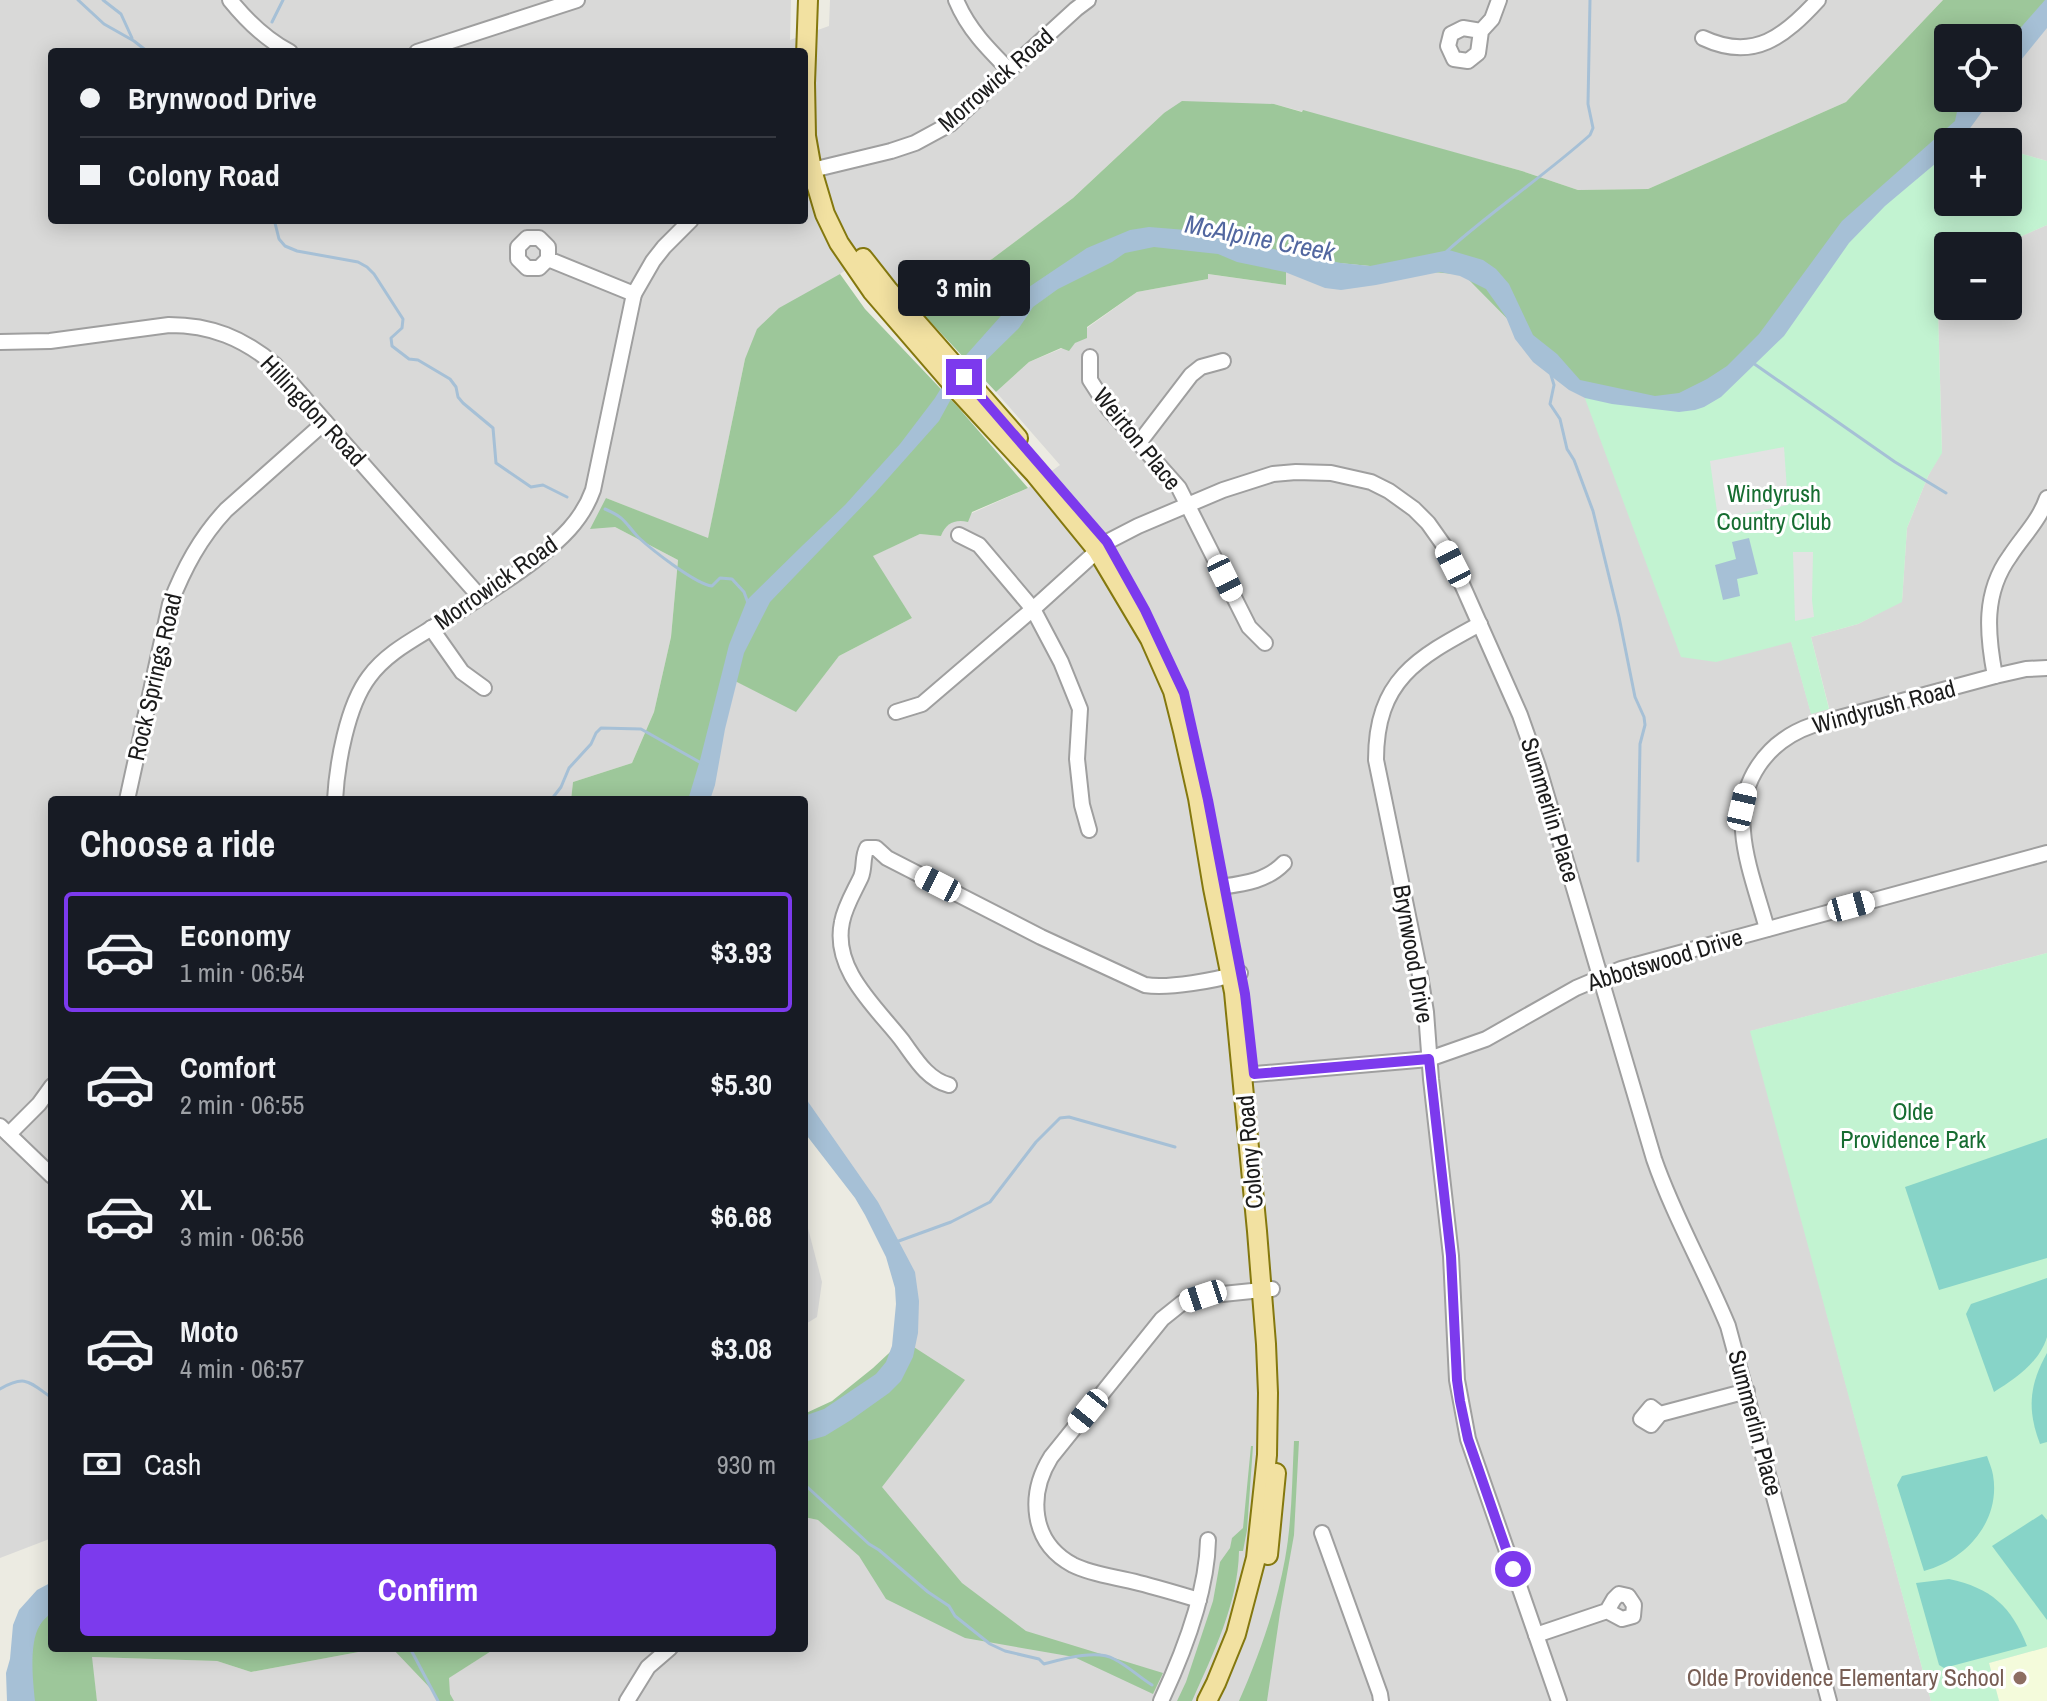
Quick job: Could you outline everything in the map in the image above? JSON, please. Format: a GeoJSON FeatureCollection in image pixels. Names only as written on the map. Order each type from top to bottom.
{"type":"FeatureCollection","features":[{"type":"Feature","properties":{"kind":"main road","name":"Colony Road"},"geometry":{"type":"LineString","coordinates":[[806,48],[808,0]]}},
{"type":"Feature","properties":{"kind":"main road","name":"Colony Road"},"geometry":{"type":"LineString","coordinates":[[813,170],[817,139],[818,0]]}},
{"type":"Feature","properties":{"kind":"main road","name":"Colony Road"},"geometry":{"type":"LineString","coordinates":[[808,146],[813,170],[826,184],[844,240],[1102,546],[1145,610],[1184,693],[1208,800],[1219,887],[1235,974],[1245,994],[1248,1074],[1279,1395],[1268,1498],[1267,1561],[1247,1636],[1219,1701]]}},
{"type":"Feature","properties":{"kind":"main road","name":"Colony Road"},"geometry":{"type":"LineString","coordinates":[[1207,1701],[1236,1634],[1250,1588],[1268,1498]]}},
{"type":"Feature","properties":{"kind":"street"},"geometry":{"type":"LineString","coordinates":[[230,0],[256,29],[282,48]]}},
{"type":"Feature","properties":{"kind":"street"},"geometry":{"type":"LineString","coordinates":[[429,48],[577,0]]}},
{"type":"Feature","properties":{"kind":"street"},"geometry":{"type":"LineString","coordinates":[[956,0],[979,40],[1010,71]]}},
{"type":"Feature","properties":{"kind":"street","name":"Morrowick Road"},"geometry":{"type":"LineString","coordinates":[[813,170],[891,151],[930,136],[960,116],[1088,0]]}},
{"type":"Feature","properties":{"kind":"street"},"geometry":{"type":"LineString","coordinates":[[1481,31],[1492,19],[1499,0]]}},
{"type":"Feature","properties":{"kind":"street"},"geometry":{"type":"LineString","coordinates":[[1703,38],[1733,47],[1768,43],[1794,25],[1818,0]]}},
{"type":"Feature","properties":{"kind":"street","name":"Morrowick Road"},"geometry":{"type":"LineString","coordinates":[[335,796],[347,730],[355,702],[368,678],[397,650],[518,573],[563,537],[584,511],[593,490],[634,294],[653,261],[687,224]]}},
{"type":"Feature","properties":{"kind":"street"},"geometry":{"type":"LineString","coordinates":[[548,259],[634,294]]}},
{"type":"Feature","properties":{"kind":"street","name":"Hillingdon Road"},"geometry":{"type":"LineString","coordinates":[[0,342],[50,341],[169,325],[213,329],[227,334],[258,351],[275,365],[480,597]]}},
{"type":"Feature","properties":{"kind":"street","name":"Weirton Place"},"geometry":{"type":"LineString","coordinates":[[1090,357],[1090,380],[1108,408],[1179,488],[1249,627],[1265,643]]}},
{"type":"Feature","properties":{"kind":"street"},"geometry":{"type":"LineString","coordinates":[[1139,443],[1191,375],[1201,367],[1223,361]]}},
{"type":"Feature","properties":{"kind":"street","name":"Rock Springs Road"},"geometry":{"type":"LineString","coordinates":[[128,796],[170,604],[180,577],[193,553],[226,510],[325,422]]}},
{"type":"Feature","properties":{"kind":"street","name":"Summerlin Place"},"geometry":{"type":"LineString","coordinates":[[896,712],[922,704],[1102,546],[1138,526],[1223,490],[1273,474],[1331,473],[1371,482],[1414,509],[1438,535],[1453,564],[1520,715],[1538,766],[1660,1177],[1728,1326],[1829,1701]]}},
{"type":"Feature","properties":{"kind":"street"},"geometry":{"type":"LineString","coordinates":[[1995,676],[1988,635],[1993,588],[2000,571],[2035,524],[2047,498]]}},
{"type":"Feature","properties":{"kind":"street"},"geometry":{"type":"LineString","coordinates":[[959,535],[979,545],[1033,609],[1061,662],[1080,709],[1077,759],[1082,805],[1089,830]]}},
{"type":"Feature","properties":{"kind":"street","name":"Brynwood Drive"},"geometry":{"type":"LineString","coordinates":[[1480,624],[1427,653],[1404,674],[1385,706],[1376,742],[1378,769],[1426,1012],[1451,1256],[1460,1401],[1468,1439],[1559,1701]]}},
{"type":"Feature","properties":{"kind":"street"},"geometry":{"type":"LineString","coordinates":[[431,628],[462,672],[484,688]]}},
{"type":"Feature","properties":{"kind":"street","name":"Windyrush Road"},"geometry":{"type":"LineString","coordinates":[[1767,929],[1745,847],[1742,816],[1746,789],[1766,754],[1795,732],[1813,725],[1995,676],[2047,668]]}},
{"type":"Feature","properties":{"kind":"street"},"geometry":{"type":"LineString","coordinates":[[949,1085],[927,1073],[863,992],[844,960],[840,934],[842,921],[862,874],[867,848],[876,848],[887,858],[1041,937],[1145,985],[1165,986],[1235,974]]}},
{"type":"Feature","properties":{"kind":"street","name":"Abbotswood Drive"},"geometry":{"type":"LineString","coordinates":[[1248,1074],[1429,1059],[1486,1039],[1576,988],[1621,969],[2047,853]]}},
{"type":"Feature","properties":{"kind":"street"},"geometry":{"type":"LineString","coordinates":[[1219,887],[1268,877],[1284,863]]}},
{"type":"Feature","properties":{"kind":"street"},"geometry":{"type":"LineString","coordinates":[[48,1092],[39,1104],[4,1130],[48,1172]]}},
{"type":"Feature","properties":{"kind":"street"},"geometry":{"type":"LineString","coordinates":[[1199,1600],[1070,1564],[1049,1544],[1037,1517],[1035,1502],[1043,1470],[1051,1457],[1162,1319],[1182,1303],[1203,1296],[1267,1290]]}},
{"type":"Feature","properties":{"kind":"street"},"geometry":{"type":"LineString","coordinates":[[1660,1414],[1747,1391]]}},
{"type":"Feature","properties":{"kind":"street"},"geometry":{"type":"LineString","coordinates":[[1322,1533],[1381,1701]]}},
{"type":"Feature","properties":{"kind":"street"},"geometry":{"type":"LineString","coordinates":[[1161,1701],[1205,1580],[1208,1540]]}},
{"type":"Feature","properties":{"kind":"street"},"geometry":{"type":"LineString","coordinates":[[1536,1635],[1607,1611]]}},
{"type":"Feature","properties":{"kind":"street"},"geometry":{"type":"LineString","coordinates":[[627,1701],[648,1667],[665,1652]]}},
{"type":"Feature","properties":{"kind":"shaded area"},"geometry":{"type":"Polygon","coordinates":[[[0,0],[791,0],[790,40],[829,26],[830,0],[1943,0],[1846,102],[1648,189],[1578,190],[1522,171],[1274,104],[1164,113],[1073,198],[992,259],[910,300],[871,253],[840,274],[745,359],[708,539],[606,498],[615,527],[678,560],[671,637],[654,712],[632,763],[573,782],[571,796],[48,796],[48,1540],[0,1558],[0,0]]]}},
{"type":"Feature","properties":{"kind":"shaded area"},"geometry":{"type":"Polygon","coordinates":[[[2047,0],[2047,28],[2022,59],[2022,26],[2047,0]]]}},
{"type":"Feature","properties":{"kind":"shaded area"},"geometry":{"type":"Polygon","coordinates":[[[2047,14],[2047,161],[2022,154],[2022,128],[1960,128],[1971,112],[2022,112],[2022,42],[2047,14]]]}},
{"type":"Feature","properties":{"kind":"shaded area"},"geometry":{"type":"Polygon","coordinates":[[[1957,112],[1982,112],[1970,128],[1947,128],[1955,121],[1957,112]]]}},
{"type":"Feature","properties":{"kind":"shaded area"},"geometry":{"type":"Polygon","coordinates":[[[1934,140],[1934,165],[1885,206],[1849,243],[1784,336],[1721,397],[1704,407],[1679,412],[1612,404],[1585,398],[1569,390],[1533,362],[1515,339],[1506,317],[1486,289],[1460,276],[1440,272],[1341,290],[1325,288],[1285,272],[1237,262],[1218,254],[1154,247],[1125,253],[1058,289],[1033,307],[1019,328],[963,383],[939,421],[875,493],[770,602],[744,653],[711,796],[689,796],[729,645],[747,600],[845,505],[900,444],[951,372],[1023,291],[1087,248],[1130,230],[1149,227],[1211,232],[1235,241],[1370,266],[1449,250],[1483,260],[1496,269],[1509,284],[1533,335],[1557,354],[1580,380],[1655,396],[1679,393],[1727,366],[1759,334],[1842,221],[1934,140]]]}},
{"type":"Feature","properties":{"kind":"shaded area"},"geometry":{"type":"Polygon","coordinates":[[[2047,225],[2047,953],[1751,1031],[1931,1701],[97,1701],[91,1657],[217,1661],[251,1672],[358,1652],[401,1652],[448,1678],[490,1652],[808,1652],[808,1518],[818,1520],[903,1340],[903,1287],[858,1191],[808,1122],[808,796],[698,796],[732,679],[796,711],[839,656],[912,618],[872,556],[920,534],[941,536],[950,523],[1028,488],[1060,465],[996,392],[1029,362],[1075,343],[1087,328],[1137,292],[1208,279],[1207,274],[1286,285],[1285,258],[1464,275],[1571,381],[1791,641],[1811,713],[1829,708],[1811,637],[1858,624],[1902,601],[1907,528],[1928,476],[1942,451],[1938,320],[2022,320],[2022,236],[2047,225]]]}},
{"type":"Feature","properties":{"kind":"shaded area"},"geometry":{"type":"Polygon","coordinates":[[[1784,447],[1788,505],[1718,519],[1710,461],[1784,447]]]}},
{"type":"Feature","properties":{"kind":"shaded area"},"geometry":{"type":"Polygon","coordinates":[[[1749,538],[1758,574],[1737,579],[1740,596],[1723,600],[1715,565],[1736,559],[1732,542],[1749,538]]]}},
{"type":"Feature","properties":{"kind":"shaded area"},"geometry":{"type":"Polygon","coordinates":[[[1793,552],[1813,552],[1814,617],[1795,621],[1793,552]]]}},
{"type":"Feature","properties":{"kind":"shaded area"},"geometry":{"type":"Polygon","coordinates":[[[808,1102],[878,1202],[915,1272],[919,1301],[918,1333],[913,1357],[901,1381],[851,1420],[825,1436],[808,1441],[808,1415],[824,1409],[876,1374],[886,1362],[892,1346],[895,1288],[886,1257],[855,1198],[808,1137],[808,1102]]]}},
{"type":"Feature","properties":{"kind":"shaded area"},"geometry":{"type":"Polygon","coordinates":[[[2047,1138],[2047,1258],[1939,1290],[1905,1187],[2047,1138]]]}},
{"type":"Feature","properties":{"kind":"shaded area"},"geometry":{"type":"Polygon","coordinates":[[[808,1228],[822,1282],[817,1317],[808,1323],[808,1228]]]}},
{"type":"Feature","properties":{"kind":"shaded area"},"geometry":{"type":"Polygon","coordinates":[[[2047,1278],[2047,1337],[2043,1346],[2025,1369],[1994,1392],[1966,1314],[1971,1304],[2047,1278]]]}},
{"type":"Feature","properties":{"kind":"shaded area"},"geometry":{"type":"Polygon","coordinates":[[[2047,1353],[2047,1442],[2040,1444],[2033,1420],[2032,1398],[2036,1376],[2047,1353]]]}},
{"type":"Feature","properties":{"kind":"shaded area"},"geometry":{"type":"Polygon","coordinates":[[[1987,1456],[1994,1492],[1986,1523],[1954,1558],[1924,1571],[1897,1485],[1902,1476],[1987,1456]]]}},
{"type":"Feature","properties":{"kind":"shaded area"},"geometry":{"type":"Polygon","coordinates":[[[2042,1514],[2047,1520],[2047,1620],[1992,1546],[2042,1514]]]}},
{"type":"Feature","properties":{"kind":"shaded area"},"geometry":{"type":"Polygon","coordinates":[[[1949,1579],[1977,1588],[1998,1601],[2014,1620],[2027,1646],[1944,1668],[1939,1665],[1916,1583],[1949,1579]]]}},
{"type":"Feature","properties":{"kind":"shaded area"},"geometry":{"type":"Polygon","coordinates":[[[48,1584],[48,1616],[38,1629],[33,1649],[35,1701],[7,1701],[6,1673],[13,1625],[19,1610],[37,1590],[48,1584]]]}},
{"type":"Feature","properties":{"kind":"shaded area","name":"Olde Providence Elementary School"},"geometry":{"type":"Polygon","coordinates":[[[2047,1647],[2047,1701],[1999,1701],[1989,1663],[2047,1647]]]}},
{"type":"Feature","properties":{"kind":"green space"},"geometry":{"type":"Polygon","coordinates":[[[1943,0],[2047,0],[2022,37],[2022,24],[1934,24],[1934,112],[1970,112],[1958,128],[1934,128],[1934,157],[1807,295],[1690,401],[1609,398],[1558,370],[1464,275],[1286,258],[1286,285],[1208,274],[1208,279],[1137,292],[1087,327],[1087,338],[1075,343],[1069,351],[1061,348],[1029,362],[996,392],[910,300],[992,259],[1073,198],[1164,113],[1182,101],[1274,104],[1303,110],[1522,171],[1578,190],[1648,189],[1846,102],[1943,0]]]}},
{"type":"Feature","properties":{"kind":"green space","name":"Windyrush Country Club"},"geometry":{"type":"Polygon","coordinates":[[[2022,154],[2047,161],[2047,225],[2022,236],[2022,232],[1934,232],[1934,320],[1938,320],[1942,453],[1928,476],[1907,528],[1902,602],[1858,624],[1811,637],[1829,709],[1811,714],[1791,642],[1716,662],[1681,657],[1580,385],[1651,402],[1728,382],[1842,241],[1934,156],[1934,216],[2022,216],[2022,154]]]}},
{"type":"Feature","properties":{"kind":"green space"},"geometry":{"type":"Polygon","coordinates":[[[840,274],[865,309],[957,406],[1028,488],[972,512],[968,522],[952,523],[941,536],[920,534],[873,556],[912,618],[839,656],[796,712],[733,680],[698,796],[571,796],[573,782],[632,763],[654,712],[671,637],[678,560],[615,527],[590,529],[606,498],[708,538],[745,359],[757,329],[779,308],[840,274]]]}},
{"type":"Feature","properties":{"kind":"green space","name":"Olde Providence Park"},"geometry":{"type":"Polygon","coordinates":[[[2047,953],[2047,1647],[1989,1663],[1999,1701],[1931,1701],[1750,1031],[2047,953]]]}},
{"type":"Feature","properties":{"kind":"green space"},"geometry":{"type":"Polygon","coordinates":[[[903,1340],[965,1380],[882,1487],[962,1583],[1026,1631],[1163,1673],[1153,1694],[1074,1657],[965,1638],[886,1599],[859,1556],[818,1520],[808,1518],[808,1412],[832,1401],[903,1340]]]}},
{"type":"Feature","properties":{"kind":"green space"},"geometry":{"type":"Polygon","coordinates":[[[1294,1441],[1299,1441],[1294,1535],[1267,1701],[1239,1701],[1266,1632],[1285,1559],[1294,1441]]]}},
{"type":"Feature","properties":{"kind":"green space"},"geometry":{"type":"Polygon","coordinates":[[[1251,1446],[1247,1530],[1243,1551],[1239,1551],[1238,1571],[1229,1609],[1192,1701],[1177,1701],[1213,1601],[1220,1562],[1230,1548],[1232,1538],[1243,1528],[1251,1446]]]}},
{"type":"Feature","properties":{"kind":"green space"},"geometry":{"type":"Polygon","coordinates":[[[48,1610],[48,1652],[358,1652],[251,1672],[217,1661],[92,1657],[97,1701],[25,1701],[24,1652],[48,1610]]]}},
{"type":"Feature","properties":{"kind":"green space"},"geometry":{"type":"Polygon","coordinates":[[[396,1652],[490,1652],[449,1678],[450,1694],[454,1701],[439,1701],[396,1652]]]}},
{"type":"Feature","properties":{"kind":"waterway"},"geometry":{"type":"LineString","coordinates":[[78,0],[104,24],[143,48]]}},
{"type":"Feature","properties":{"kind":"waterway"},"geometry":{"type":"LineString","coordinates":[[103,0],[121,14],[132,38]]}},
{"type":"Feature","properties":{"kind":"waterway"},"geometry":{"type":"LineString","coordinates":[[272,22],[283,0]]}},
{"type":"Feature","properties":{"kind":"waterway"},"geometry":{"type":"LineString","coordinates":[[1447,251],[1590,135],[1593,128],[1588,104],[1590,0]]}},
{"type":"Feature","properties":{"kind":"waterway"},"geometry":{"type":"LineString","coordinates":[[275,224],[279,239],[285,246],[358,262],[367,267],[403,319],[402,328],[391,338],[392,346],[409,359],[418,360],[450,379],[463,403],[493,428],[496,463],[531,487],[543,485],[567,497]]}},
{"type":"Feature","properties":{"kind":"waterway"},"geometry":{"type":"LineString","coordinates":[[1753,363],[1895,462],[1946,493]]}},
{"type":"Feature","properties":{"kind":"waterway"},"geometry":{"type":"LineString","coordinates":[[1551,375],[1554,385],[1550,404],[1560,419],[1567,449],[1593,511],[1635,697],[1644,717],[1640,744],[1638,861]]}},
{"type":"Feature","properties":{"kind":"waterway"},"geometry":{"type":"LineString","coordinates":[[605,509],[621,518],[638,537],[674,565],[704,584],[712,586],[720,578],[732,579],[744,592],[748,603]]}},
{"type":"Feature","properties":{"kind":"waterway"},"geometry":{"type":"LineString","coordinates":[[554,796],[569,768],[601,728],[641,729],[703,764]]}},
{"type":"Feature","properties":{"kind":"waterway"},"geometry":{"type":"LineString","coordinates":[[896,1242],[951,1222],[990,1202],[1036,1142],[1060,1118],[1069,1117],[1175,1147]]}},
{"type":"Feature","properties":{"kind":"waterway"},"geometry":{"type":"LineString","coordinates":[[0,1389],[22,1381],[48,1395]]}},
{"type":"Feature","properties":{"kind":"waterway"},"geometry":{"type":"LineString","coordinates":[[808,1488],[869,1544],[949,1606],[955,1616],[990,1644],[1039,1659],[1044,1664],[1080,1656],[1107,1656],[1152,1685]]}},
{"type":"Feature","properties":{"kind":"waterway"},"geometry":{"type":"LineString","coordinates":[[412,1652],[438,1701]]}},
{"type":"Feature","properties":{"kind":"place","name":"Olde Providence Elementary School"},"geometry":{"type":"Point","coordinates":[2020,1678]}},
{"type":"Feature","properties":{"kind":"route"},"geometry":{"type":"LineString","coordinates":[[964,377],[1107,542],[1145,610],[1184,693],[1245,994],[1254,1074],[1429,1059],[1451,1256],[1460,1401],[1468,1439],[1513,1569]]}},
{"type":"Feature","properties":{"kind":"water label","name":"McAlpine Creek"},"geometry":{"type":"Point","coordinates":[1260,238]}}]}
